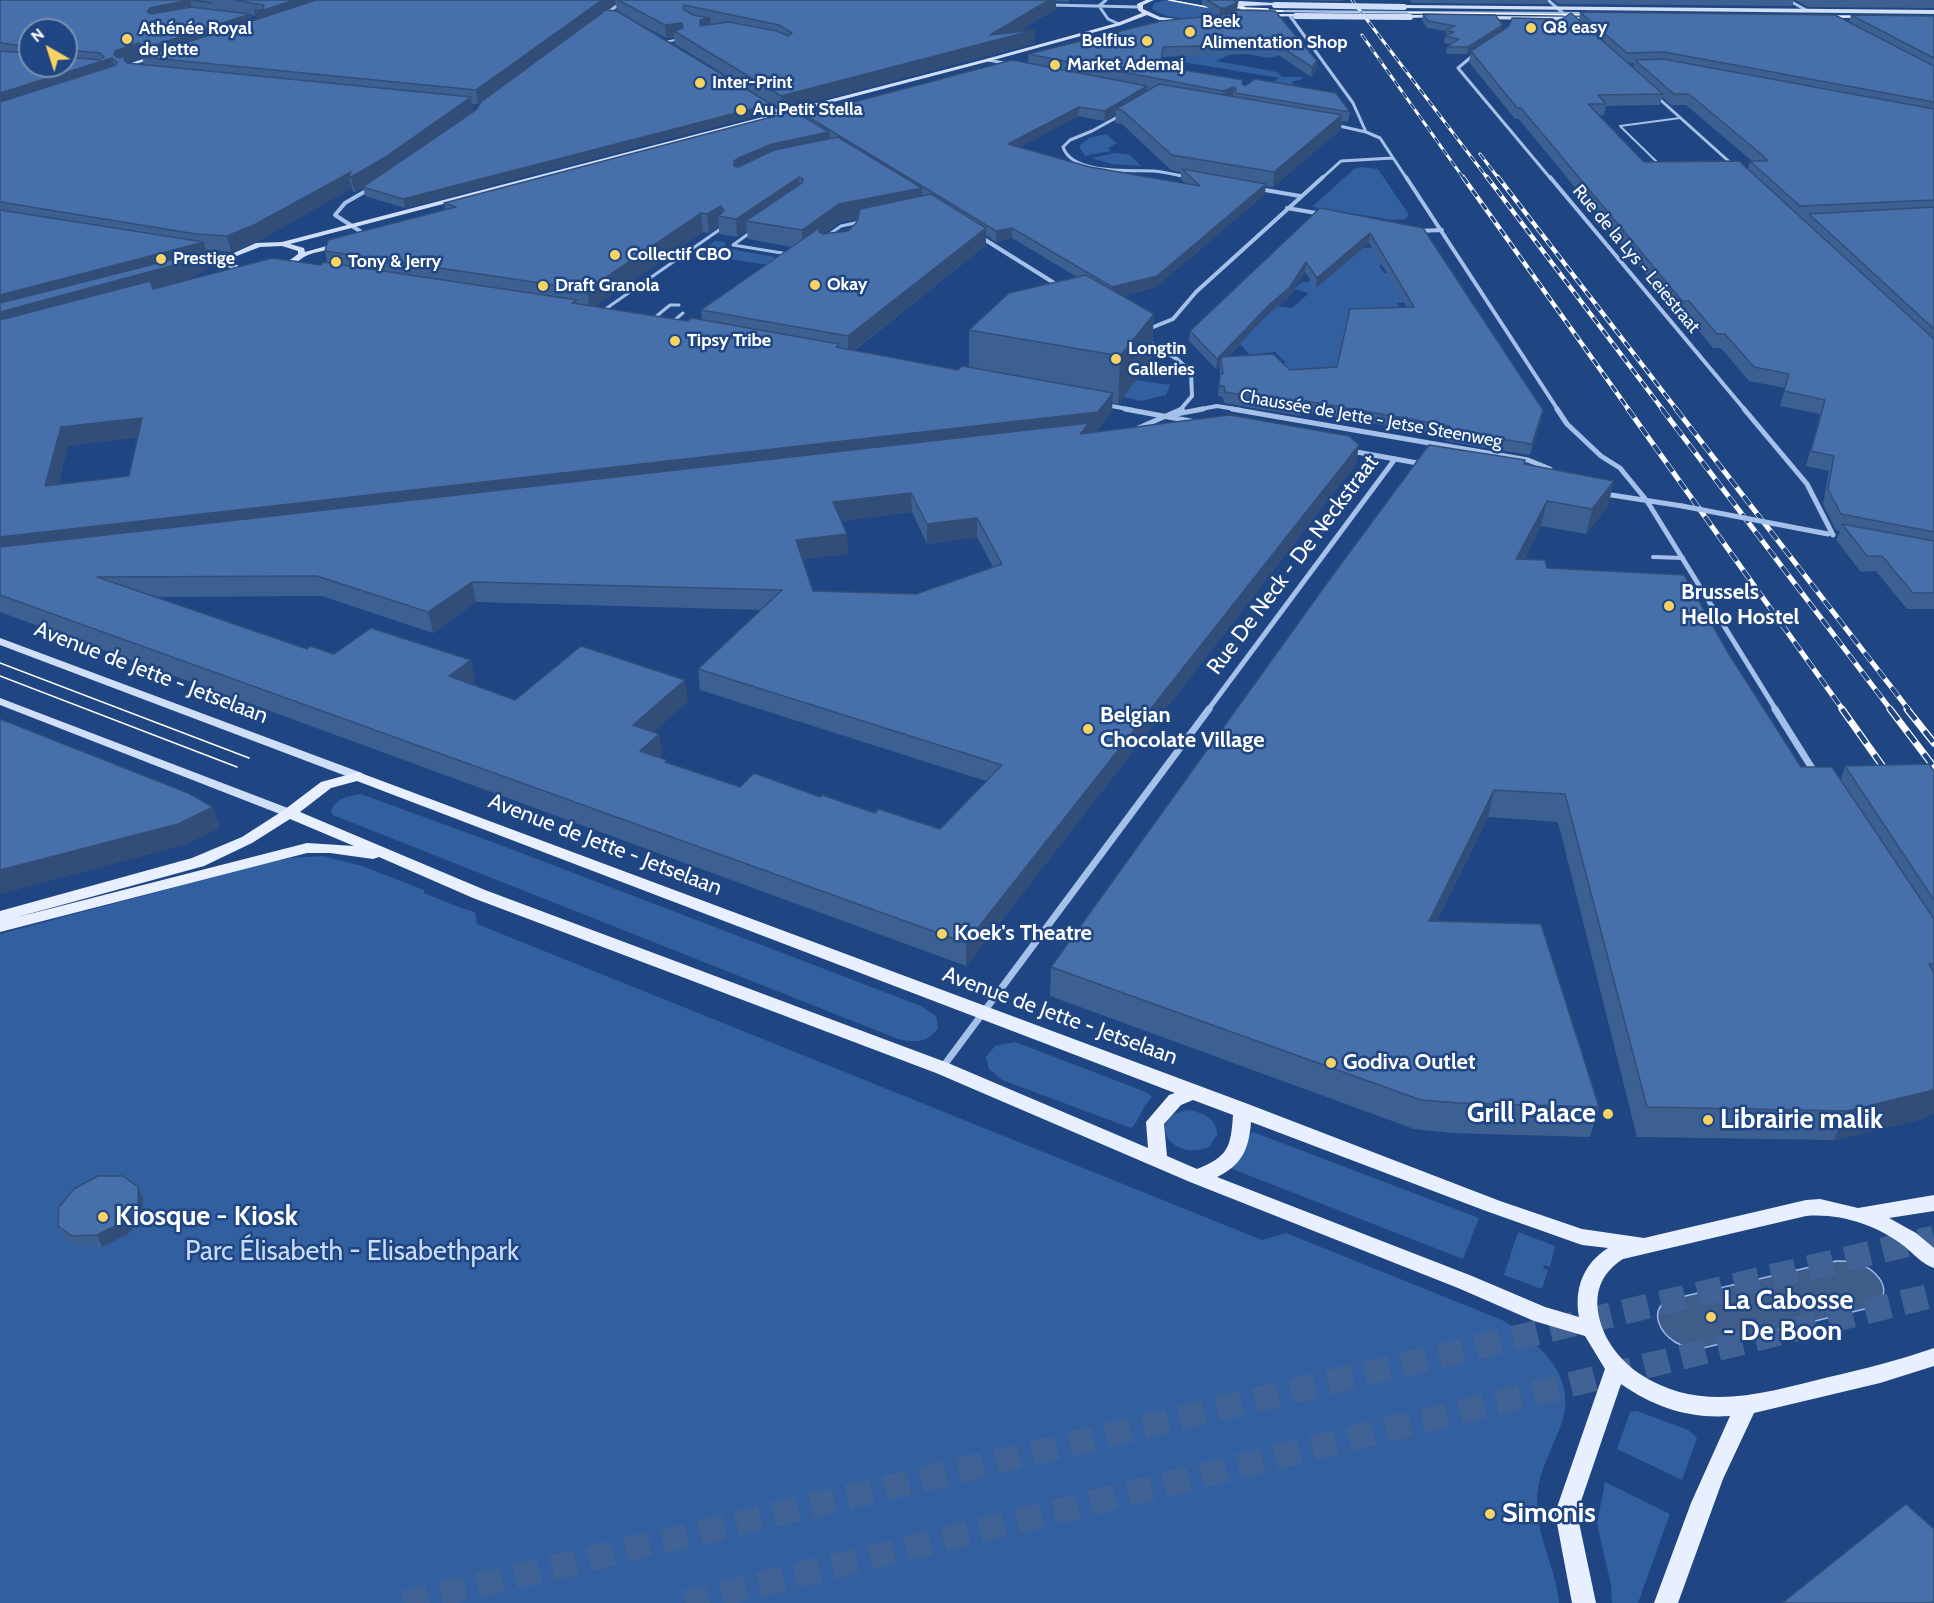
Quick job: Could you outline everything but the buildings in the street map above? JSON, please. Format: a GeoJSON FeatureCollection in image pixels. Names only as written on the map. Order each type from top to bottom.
{"type":"FeatureCollection","features":[{"type":"Feature","properties":{"kind":"main road","name":"Avenue de Jette - Jetselaan"},"geometry":{"type":"LineString","coordinates":[[358,776],[1582,1238],[1642,1245]]}},
{"type":"Feature","properties":{"kind":"main road"},"geometry":{"type":"LineString","coordinates":[[0,917],[198,862],[247,840],[289,813],[326,785],[358,776]]}},
{"type":"Feature","properties":{"kind":"main road"},"geometry":{"type":"LineString","coordinates":[[289,813],[501,903],[942,1068],[1197,1177],[1465,1282],[1541,1315],[1592,1329]]}},
{"type":"Feature","properties":{"kind":"main road"},"geometry":{"type":"LineString","coordinates":[[0,927],[307,848],[330,848],[388,856]]}},
{"type":"Feature","properties":{"kind":"main road","name":"Avenue de Jette - Jetselaan"},"geometry":{"type":"LineString","coordinates":[[1158,1160],[1155,1122],[1175,1100],[1194,1092]]}},
{"type":"Feature","properties":{"kind":"main road"},"geometry":{"type":"LineString","coordinates":[[1197,1177],[1224,1167],[1239,1149],[1242,1109]]}},
{"type":"Feature","properties":{"kind":"main road"},"geometry":{"type":"LineString","coordinates":[[1860,1215],[1934,1203]]}},
{"type":"Feature","properties":{"kind":"main road"},"geometry":{"type":"LineString","coordinates":[[1934,1260],[1923,1249],[1901,1234],[1860,1215],[1820,1207],[1806,1208],[1642,1245],[1607,1258],[1589,1280],[1588,1315],[1604,1353],[1616,1367],[1648,1392],[1665,1399],[1707,1408],[1746,1407],[1896,1370],[1934,1357]]}},
{"type":"Feature","properties":{"kind":"main road"},"geometry":{"type":"LineString","coordinates":[[1584,1603],[1566,1513],[1616,1367]]}},
{"type":"Feature","properties":{"kind":"main road"},"geometry":{"type":"LineString","coordinates":[[1666,1603],[1695,1517],[1728,1440],[1746,1407]]}},
{"type":"Feature","properties":{"kind":"street"},"geometry":{"type":"LineString","coordinates":[[600,17],[625,0]]}},
{"type":"Feature","properties":{"kind":"street"},"geometry":{"type":"LineString","coordinates":[[1099,6],[1106,0]]}},
{"type":"Feature","properties":{"kind":"street"},"geometry":{"type":"LineString","coordinates":[[1042,4],[1099,6],[1141,3],[1151,0]]}},
{"type":"Feature","properties":{"kind":"street"},"geometry":{"type":"LineString","coordinates":[[1229,0],[1245,10],[1236,16]]}},
{"type":"Feature","properties":{"kind":"street"},"geometry":{"type":"LineString","coordinates":[[1548,0],[1563,13],[1567,20],[1577,26]]}},
{"type":"Feature","properties":{"kind":"street"},"geometry":{"type":"LineString","coordinates":[[1788,0],[1806,10]]}},
{"type":"Feature","properties":{"kind":"street"},"geometry":{"type":"LineString","coordinates":[[1141,3],[1146,14]]}},
{"type":"Feature","properties":{"kind":"street"},"geometry":{"type":"LineString","coordinates":[[1238,4],[1496,18],[1599,19]]}},
{"type":"Feature","properties":{"kind":"street"},"geometry":{"type":"LineString","coordinates":[[1099,6],[1108,19],[1119,24]]}},
{"type":"Feature","properties":{"kind":"street"},"geometry":{"type":"LineString","coordinates":[[1227,18],[1557,8],[1934,12]]}},
{"type":"Feature","properties":{"kind":"street"},"geometry":{"type":"LineString","coordinates":[[606,14],[612,14]]}},
{"type":"Feature","properties":{"kind":"street"},"geometry":{"type":"LineString","coordinates":[[191,268],[230,257],[259,245],[282,244],[988,60],[1119,24],[1146,14],[1195,21],[1166,26]]}},
{"type":"Feature","properties":{"kind":"street"},"geometry":{"type":"LineString","coordinates":[[1293,16],[1353,103],[1366,132]]}},
{"type":"Feature","properties":{"kind":"street"},"geometry":{"type":"LineString","coordinates":[[1496,18],[1501,25]]}},
{"type":"Feature","properties":{"kind":"street"},"geometry":{"type":"LineString","coordinates":[[1823,19],[1855,19]]}},
{"type":"Feature","properties":{"kind":"street"},"geometry":{"type":"LineString","coordinates":[[665,42],[675,48]]}},
{"type":"Feature","properties":{"kind":"street","name":"Rue de la Lys - Leiestraat"},"geometry":{"type":"LineString","coordinates":[[1479,51],[1458,68],[1807,484],[1831,534]]}},
{"type":"Feature","properties":{"kind":"street"},"geometry":{"type":"LineString","coordinates":[[112,68],[165,57],[132,72],[131,68],[122,67]]}},
{"type":"Feature","properties":{"kind":"street"},"geometry":{"type":"LineString","coordinates":[[988,60],[1013,65]]}},
{"type":"Feature","properties":{"kind":"street"},"geometry":{"type":"LineString","coordinates":[[997,70],[1013,65]]}},
{"type":"Feature","properties":{"kind":"street"},"geometry":{"type":"LineString","coordinates":[[1648,88],[1738,170]]}},
{"type":"Feature","properties":{"kind":"street"},"geometry":{"type":"LineString","coordinates":[[762,102],[788,118]]}},
{"type":"Feature","properties":{"kind":"street"},"geometry":{"type":"LineString","coordinates":[[1130,109],[1094,131],[1076,136],[1066,142],[1063,147],[1064,151],[1078,162],[1101,168],[1152,171],[1197,179]]}},
{"type":"Feature","properties":{"kind":"street"},"geometry":{"type":"LineString","coordinates":[[1327,124],[1366,132],[1380,138],[1567,424],[1601,456],[1620,468],[1647,501],[1821,783]]}},
{"type":"Feature","properties":{"kind":"street"},"geometry":{"type":"LineString","coordinates":[[1145,330],[1173,319],[1196,292],[1341,161],[1393,158]]}},
{"type":"Feature","properties":{"kind":"street"},"geometry":{"type":"LineString","coordinates":[[369,236],[335,215],[343,204],[379,184]]}},
{"type":"Feature","properties":{"kind":"street"},"geometry":{"type":"LineString","coordinates":[[1255,188],[1300,196]]}},
{"type":"Feature","properties":{"kind":"street"},"geometry":{"type":"LineString","coordinates":[[1287,208],[1322,214]]}},
{"type":"Feature","properties":{"kind":"street"},"geometry":{"type":"LineString","coordinates":[[1416,231],[1442,230]]}},
{"type":"Feature","properties":{"kind":"street"},"geometry":{"type":"LineString","coordinates":[[360,239],[378,234]]}},
{"type":"Feature","properties":{"kind":"street"},"geometry":{"type":"LineString","coordinates":[[976,234],[1065,290]]}},
{"type":"Feature","properties":{"kind":"street"},"geometry":{"type":"LineString","coordinates":[[230,275],[293,265],[302,255],[350,241]]}},
{"type":"Feature","properties":{"kind":"street"},"geometry":{"type":"LineString","coordinates":[[282,244],[301,250],[302,255]]}},
{"type":"Feature","properties":{"kind":"street"},"geometry":{"type":"LineString","coordinates":[[198,254],[230,257]]}},
{"type":"Feature","properties":{"kind":"street"},"geometry":{"type":"LineString","coordinates":[[230,257],[228,263],[232,267],[250,271]]}},
{"type":"Feature","properties":{"kind":"street"},"geometry":{"type":"LineString","coordinates":[[597,315],[607,317]]}},
{"type":"Feature","properties":{"kind":"street"},"geometry":{"type":"LineString","coordinates":[[648,323],[657,325]]}},
{"type":"Feature","properties":{"kind":"street"},"geometry":{"type":"LineString","coordinates":[[666,326],[678,328]]}},
{"type":"Feature","properties":{"kind":"street"},"geometry":{"type":"LineString","coordinates":[[1128,431],[1166,416],[1188,403],[1193,394],[1191,372],[1177,359],[1143,338]]}},
{"type":"Feature","properties":{"kind":"street"},"geometry":{"type":"LineString","coordinates":[[1101,404],[1198,422]]}},
{"type":"Feature","properties":{"kind":"street","name":"Chaussée de Jette - Jetse Steenweg"},"geometry":{"type":"LineString","coordinates":[[1166,416],[1217,406],[1528,460],[1550,469],[1555,477]]}},
{"type":"Feature","properties":{"kind":"street"},"geometry":{"type":"LineString","coordinates":[[1340,449],[1430,465]]}},
{"type":"Feature","properties":{"kind":"street","name":"Rue De Neck - De Neckstraat"},"geometry":{"type":"LineString","coordinates":[[942,1068],[1395,459]]}},
{"type":"Feature","properties":{"kind":"street"},"geometry":{"type":"LineString","coordinates":[[1595,492],[1845,537]]}},
{"type":"Feature","properties":{"kind":"street","name":"Avenue de Jette - Jetselaan"},"geometry":{"type":"LineString","coordinates":[[0,641],[358,776]]}},
{"type":"Feature","properties":{"kind":"street"},"geometry":{"type":"LineString","coordinates":[[0,701],[289,813]]}},
{"type":"Feature","properties":{"kind":"lane"},"geometry":{"type":"LineString","coordinates":[[1245,10],[1767,15]]}},
{"type":"Feature","properties":{"kind":"lane"},"geometry":{"type":"LineString","coordinates":[[665,42],[682,39]]}},
{"type":"Feature","properties":{"kind":"lane"},"geometry":{"type":"LineString","coordinates":[[1668,166],[1658,164],[1620,126],[1680,117]]}},
{"type":"Feature","properties":{"kind":"lane"},"geometry":{"type":"LineString","coordinates":[[1728,170],[1738,170]]}},
{"type":"Feature","properties":{"kind":"lane"},"geometry":{"type":"LineString","coordinates":[[823,239],[841,226],[869,220]]}},
{"type":"Feature","properties":{"kind":"lane"},"geometry":{"type":"LineString","coordinates":[[856,230],[857,223]]}},
{"type":"Feature","properties":{"kind":"lane"},"geometry":{"type":"LineString","coordinates":[[597,315],[722,228]]}},
{"type":"Feature","properties":{"kind":"lane"},"geometry":{"type":"LineString","coordinates":[[752,231],[733,244],[790,255]]}},
{"type":"Feature","properties":{"kind":"lane"},"geometry":{"type":"LineString","coordinates":[[648,323],[670,305],[679,305]]}},
{"type":"Feature","properties":{"kind":"lane"},"geometry":{"type":"LineString","coordinates":[[666,326],[683,313]]}},
{"type":"Feature","properties":{"kind":"lane"},"geometry":{"type":"LineString","coordinates":[[1653,557],[1683,558]]}},
{"type":"Feature","properties":{"kind":"green space"},"geometry":{"type":"Polygon","coordinates":[[[1166,0],[1229,11],[1201,18],[1179,18],[1152,9],[1154,3],[1166,0]]]}},
{"type":"Feature","properties":{"kind":"green space"},"geometry":{"type":"Polygon","coordinates":[[[1238,30],[1247,34],[1265,32],[1267,35],[1262,36],[1265,40],[1235,41],[1242,45],[1267,45],[1271,53],[1281,55],[1269,58],[1236,52],[1216,61],[1277,72],[1282,77],[1301,77],[1303,79],[1291,82],[1297,88],[1294,88],[1297,93],[1282,94],[1284,92],[1264,88],[1279,78],[1177,61],[1183,57],[1163,53],[1171,49],[1190,49],[1218,37],[1236,38],[1230,34],[1244,35],[1238,30]]]}},
{"type":"Feature","properties":{"kind":"green space"},"geometry":{"type":"Polygon","coordinates":[[[1106,134],[1117,143],[1108,148],[1110,151],[1085,156],[1079,146],[1089,138],[1106,134]]]}},
{"type":"Feature","properties":{"kind":"green space"},"geometry":{"type":"Polygon","coordinates":[[[1115,153],[1130,155],[1141,166],[1112,164],[1091,158],[1115,153]]]}},
{"type":"Feature","properties":{"kind":"green space"},"geometry":{"type":"Polygon","coordinates":[[[1362,167],[1378,169],[1409,215],[1405,219],[1393,220],[1312,207],[1354,169],[1362,167]]]}},
{"type":"Feature","properties":{"kind":"green space"},"geometry":{"type":"Polygon","coordinates":[[[715,241],[725,242],[725,248],[791,260],[800,270],[697,254],[715,241]]]}},
{"type":"Feature","properties":{"kind":"green space"},"geometry":{"type":"Polygon","coordinates":[[[1391,247],[1390,264],[1379,265],[1384,273],[1393,273],[1403,301],[1408,302],[1397,303],[1403,312],[1363,396],[1272,364],[1286,363],[1275,352],[1250,355],[1239,343],[1277,306],[1292,308],[1309,293],[1294,289],[1302,282],[1308,282],[1362,248],[1391,247]]]}},
{"type":"Feature","properties":{"kind":"green space"},"geometry":{"type":"Polygon","coordinates":[[[1136,380],[1170,385],[1166,395],[1141,401],[1123,397],[1136,380]]]}},
{"type":"Feature","properties":{"kind":"green space"},"geometry":{"type":"Polygon","coordinates":[[[361,794],[921,1006],[936,1016],[938,1028],[930,1037],[920,1041],[898,1039],[333,815],[331,811],[339,800],[361,794]]]}},
{"type":"Feature","properties":{"kind":"green space","name":"Parc Élisabeth - Elisabethpark"},"geometry":{"type":"Polygon","coordinates":[[[323,856],[362,866],[424,890],[424,893],[475,912],[477,924],[1262,1240],[1286,1233],[1502,1320],[1541,1349],[1551,1361],[1564,1389],[1565,1405],[1562,1422],[1543,1469],[1537,1500],[1540,1526],[1559,1603],[0,1603],[0,934],[265,863],[291,858],[323,856]]]}},
{"type":"Feature","properties":{"kind":"green space"},"geometry":{"type":"Polygon","coordinates":[[[1015,1042],[1146,1092],[1152,1097],[1131,1128],[1002,1080],[989,1069],[986,1057],[995,1046],[1015,1042]]]}},
{"type":"Feature","properties":{"kind":"green space"},"geometry":{"type":"Polygon","coordinates":[[[1189,1110],[1204,1115],[1215,1125],[1217,1135],[1209,1147],[1195,1150],[1183,1149],[1167,1137],[1165,1129],[1167,1121],[1175,1114],[1189,1110]]]}},
{"type":"Feature","properties":{"kind":"green space"},"geometry":{"type":"Polygon","coordinates":[[[1253,1132],[1479,1218],[1463,1259],[1235,1170],[1232,1168],[1253,1132]]]}},
{"type":"Feature","properties":{"kind":"green space"},"geometry":{"type":"Polygon","coordinates":[[[1518,1232],[1555,1246],[1550,1267],[1544,1265],[1543,1268],[1548,1270],[1542,1289],[1504,1275],[1518,1232]]]}},
{"type":"Feature","properties":{"kind":"green space"},"geometry":{"type":"Polygon","coordinates":[[[1637,1411],[1688,1430],[1697,1438],[1682,1480],[1617,1449],[1630,1412],[1637,1411]]]}},
{"type":"Feature","properties":{"kind":"green space"},"geometry":{"type":"Polygon","coordinates":[[[1605,1482],[1670,1514],[1638,1603],[1612,1603],[1611,1585],[1597,1524],[1605,1482]]]}},
{"type":"Feature","properties":{"kind":"shaded area"},"geometry":{"type":"Polygon","coordinates":[[[1836,1261],[1855,1262],[1870,1269],[1881,1281],[1883,1287],[1880,1301],[1873,1307],[1703,1348],[1688,1347],[1675,1342],[1664,1333],[1658,1321],[1659,1310],[1668,1300],[1836,1261]]]}},
{"type":"Feature","properties":{"kind":"tunnel"},"geometry":{"type":"LineString","coordinates":[[404,1603],[1934,1238]]}},
{"type":"Feature","properties":{"kind":"tunnel"},"geometry":{"type":"LineString","coordinates":[[685,1603],[1934,1295]]}},
{"type":"Feature","properties":{"kind":"tram line"},"geometry":{"type":"LineString","coordinates":[[1169,0],[1223,10]]}},
{"type":"Feature","properties":{"kind":"tram line"},"geometry":{"type":"LineString","coordinates":[[1220,7],[1268,9]]}},
{"type":"Feature","properties":{"kind":"tram line"},"geometry":{"type":"LineString","coordinates":[[1259,11],[1595,15]]}},
{"type":"Feature","properties":{"kind":"tram line"},"geometry":{"type":"LineString","coordinates":[[1823,17],[1868,17]]}},
{"type":"Feature","properties":{"kind":"tram line"},"geometry":{"type":"LineString","coordinates":[[0,663],[249,758]]}},
{"type":"Feature","properties":{"kind":"tram line"},"geometry":{"type":"LineString","coordinates":[[0,676],[237,767]]}},
{"type":"Feature","properties":{"kind":"railway"},"geometry":{"type":"LineString","coordinates":[[1352,0],[1488,179]]}},
{"type":"Feature","properties":{"kind":"railway"},"geometry":{"type":"LineString","coordinates":[[1362,35],[1464,179]]}},
{"type":"Feature","properties":{"kind":"railway"},"geometry":{"type":"LineString","coordinates":[[1480,154],[1499,179]]}},
{"type":"Feature","properties":{"kind":"railway"},"geometry":{"type":"LineString","coordinates":[[1463,177],[1629,410]]}},
{"type":"Feature","properties":{"kind":"railway"},"geometry":{"type":"LineString","coordinates":[[1487,177],[1663,410]]}},
{"type":"Feature","properties":{"kind":"railway"},"geometry":{"type":"LineString","coordinates":[[1498,177],[1677,410]]}},
{"type":"Feature","properties":{"kind":"railway"},"geometry":{"type":"LineString","coordinates":[[1628,409],[1843,710]]}},
{"type":"Feature","properties":{"kind":"railway"},"geometry":{"type":"LineString","coordinates":[[1662,409],[1891,710]]}},
{"type":"Feature","properties":{"kind":"railway"},"geometry":{"type":"LineString","coordinates":[[1676,409],[1909,710]]}},
{"type":"Feature","properties":{"kind":"railway"},"geometry":{"type":"LineString","coordinates":[[1842,709],[1891,778]]}},
{"type":"Feature","properties":{"kind":"railway"},"geometry":{"type":"LineString","coordinates":[[1890,709],[1934,767]]}},
{"type":"Feature","properties":{"kind":"railway"},"geometry":{"type":"LineString","coordinates":[[1907,709],[1934,743]]}},
{"type":"Feature","properties":{"kind":"place","name":"Q8 easy"},"geometry":{"type":"Point","coordinates":[1531,28]}},
{"type":"Feature","properties":{"kind":"place","name":"Beek Alimentation Shop"},"geometry":{"type":"Point","coordinates":[1190,32]}},
{"type":"Feature","properties":{"kind":"place","name":"Athénée Royal de Jette"},"geometry":{"type":"Point","coordinates":[127,39]}},
{"type":"Feature","properties":{"kind":"place","name":"Belfius"},"geometry":{"type":"Point","coordinates":[1147,41]}},
{"type":"Feature","properties":{"kind":"place","name":"Market Ademaj"},"geometry":{"type":"Point","coordinates":[1055,65]}},
{"type":"Feature","properties":{"kind":"place","name":"Inter-Print"},"geometry":{"type":"Point","coordinates":[700,83]}},
{"type":"Feature","properties":{"kind":"place","name":"Au Petit Stella"},"geometry":{"type":"Point","coordinates":[741,110]}},
{"type":"Feature","properties":{"kind":"place","name":"Collectif CBO"},"geometry":{"type":"Point","coordinates":[615,255]}},
{"type":"Feature","properties":{"kind":"place","name":"Prestige"},"geometry":{"type":"Point","coordinates":[161,259]}},
{"type":"Feature","properties":{"kind":"place","name":"Tony & Jerry"},"geometry":{"type":"Point","coordinates":[336,262]}},
{"type":"Feature","properties":{"kind":"place","name":"Okay"},"geometry":{"type":"Point","coordinates":[815,285]}},
{"type":"Feature","properties":{"kind":"place","name":"Draft Granola"},"geometry":{"type":"Point","coordinates":[543,286]}},
{"type":"Feature","properties":{"kind":"place","name":"Tipsy Tribe"},"geometry":{"type":"Point","coordinates":[675,341]}},
{"type":"Feature","properties":{"kind":"place","name":"Longtin Galleries"},"geometry":{"type":"Point","coordinates":[1116,359]}},
{"type":"Feature","properties":{"kind":"place","name":"Brussels Hello Hostel"},"geometry":{"type":"Point","coordinates":[1669,606]}},
{"type":"Feature","properties":{"kind":"place","name":"Belgian Chocolate Village"},"geometry":{"type":"Point","coordinates":[1088,729]}},
{"type":"Feature","properties":{"kind":"place","name":"Koek's Theatre"},"geometry":{"type":"Point","coordinates":[942,934]}},
{"type":"Feature","properties":{"kind":"place","name":"Godiva Outlet"},"geometry":{"type":"Point","coordinates":[1331,1063]}},
{"type":"Feature","properties":{"kind":"place","name":"Grill Palace"},"geometry":{"type":"Point","coordinates":[1608,1114]}},
{"type":"Feature","properties":{"kind":"place","name":"Librairie malik"},"geometry":{"type":"Point","coordinates":[1708,1120]}},
{"type":"Feature","properties":{"kind":"place","name":"Kiosque - Kiosk"},"geometry":{"type":"Point","coordinates":[103,1217]}},
{"type":"Feature","properties":{"kind":"place","name":"La Cabosse - De Boon"},"geometry":{"type":"Point","coordinates":[1711,1317]}},
{"type":"Feature","properties":{"kind":"place","name":"Simonis"},"geometry":{"type":"Point","coordinates":[1490,1514]}}]}
